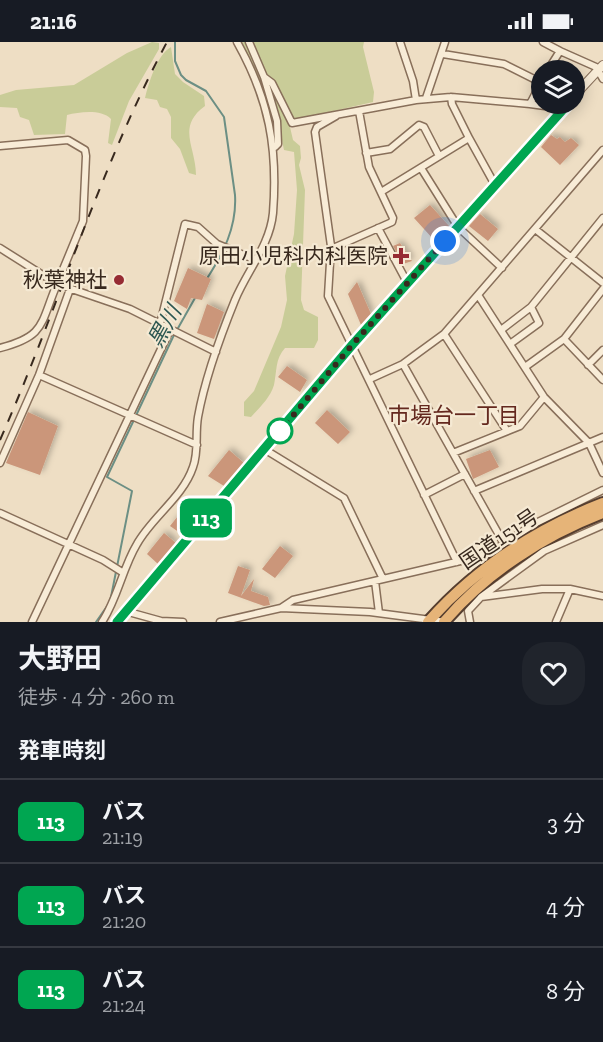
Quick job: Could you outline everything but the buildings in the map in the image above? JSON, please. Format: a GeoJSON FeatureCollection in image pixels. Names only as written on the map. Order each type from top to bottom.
{"type":"FeatureCollection","features":[{"type":"Feature","properties":{"kind":"highway","name":"国道151号"},"geometry":{"type":"LineString","coordinates":[[429,620],[498,558],[532,536],[603,503]]}},
{"type":"Feature","properties":{"kind":"highway","name":"国道151号"},"geometry":{"type":"LineString","coordinates":[[445,622],[478,587],[518,557],[560,533],[603,513]]}},
{"type":"Feature","properties":{"kind":"street"},"geometry":{"type":"LineString","coordinates":[[102,622],[113,604],[120,571],[138,541],[190,474],[197,445],[197,419],[216,352],[236,300],[265,241],[273,213],[274,147],[268,112],[237,42]]}},
{"type":"Feature","properties":{"kind":"street"},"geometry":{"type":"LineString","coordinates":[[249,42],[264,77],[277,121],[278,144],[274,147]]}},
{"type":"Feature","properties":{"kind":"street"},"geometry":{"type":"LineString","coordinates":[[400,42],[413,81],[416,100]]}},
{"type":"Feature","properties":{"kind":"street"},"geometry":{"type":"LineString","coordinates":[[426,98],[443,54],[445,42]]}},
{"type":"Feature","properties":{"kind":"street"},"geometry":{"type":"LineString","coordinates":[[543,42],[601,67]]}},
{"type":"Feature","properties":{"kind":"street"},"geometry":{"type":"LineString","coordinates":[[554,60],[560,51]]}},
{"type":"Feature","properties":{"kind":"street"},"geometry":{"type":"LineString","coordinates":[[443,54],[504,64],[531,76]]}},
{"type":"Feature","properties":{"kind":"street"},"geometry":{"type":"LineString","coordinates":[[601,67],[603,79]]}},
{"type":"Feature","properties":{"kind":"street"},"geometry":{"type":"LineString","coordinates":[[585,84],[601,67]]}},
{"type":"Feature","properties":{"kind":"street"},"geometry":{"type":"LineString","coordinates":[[264,77],[272,83],[292,123],[426,98],[451,97],[530,104]]}},
{"type":"Feature","properties":{"kind":"street"},"geometry":{"type":"LineString","coordinates":[[451,97],[452,104],[495,185]]}},
{"type":"Feature","properties":{"kind":"street"},"geometry":{"type":"LineString","coordinates":[[332,249],[392,222],[393,218],[369,167],[359,111]]}},
{"type":"Feature","properties":{"kind":"street"},"geometry":{"type":"LineString","coordinates":[[117,622],[353,344],[559,114]]}},
{"type":"Feature","properties":{"kind":"street"},"geometry":{"type":"LineString","coordinates":[[336,116],[317,127],[315,132],[332,249],[328,296],[457,561]]}},
{"type":"Feature","properties":{"kind":"street"},"geometry":{"type":"LineString","coordinates":[[366,153],[390,149],[419,125],[424,127],[439,156]]}},
{"type":"Feature","properties":{"kind":"street"},"geometry":{"type":"LineString","coordinates":[[381,192],[469,138]]}},
{"type":"Feature","properties":{"kind":"street"},"geometry":{"type":"LineString","coordinates":[[0,146],[68,140],[85,150],[83,221],[37,331],[23,341],[0,348]]}},
{"type":"Feature","properties":{"kind":"street"},"geometry":{"type":"LineString","coordinates":[[370,379],[403,364],[444,334],[603,150]]}},
{"type":"Feature","properties":{"kind":"street"},"geometry":{"type":"LineString","coordinates":[[421,168],[458,227],[502,268]]}},
{"type":"Feature","properties":{"kind":"street"},"geometry":{"type":"LineString","coordinates":[[501,330],[531,307],[603,218]]}},
{"type":"Feature","properties":{"kind":"street"},"geometry":{"type":"LineString","coordinates":[[160,324],[185,225],[198,227],[226,247],[256,260]]}},
{"type":"Feature","properties":{"kind":"street"},"geometry":{"type":"LineString","coordinates":[[378,228],[408,284]]}},
{"type":"Feature","properties":{"kind":"street"},"geometry":{"type":"LineString","coordinates":[[535,229],[603,283]]}},
{"type":"Feature","properties":{"kind":"street"},"geometry":{"type":"LineString","coordinates":[[0,248],[57,284],[130,309],[216,352]]}},
{"type":"Feature","properties":{"kind":"street"},"geometry":{"type":"LineString","coordinates":[[0,463],[39,375],[70,289]]}},
{"type":"Feature","properties":{"kind":"street"},"geometry":{"type":"LineString","coordinates":[[525,366],[564,339],[603,289]]}},
{"type":"Feature","properties":{"kind":"street"},"geometry":{"type":"LineString","coordinates":[[478,295],[544,397],[589,443],[603,473]]}},
{"type":"Feature","properties":{"kind":"street"},"geometry":{"type":"LineString","coordinates":[[510,344],[539,323],[531,307]]}},
{"type":"Feature","properties":{"kind":"street"},"geometry":{"type":"LineString","coordinates":[[32,622],[171,330]]}},
{"type":"Feature","properties":{"kind":"street"},"geometry":{"type":"LineString","coordinates":[[444,334],[507,431]]}},
{"type":"Feature","properties":{"kind":"street"},"geometry":{"type":"LineString","coordinates":[[564,339],[603,380]]}},
{"type":"Feature","properties":{"kind":"street"},"geometry":{"type":"LineString","coordinates":[[588,365],[603,350]]}},
{"type":"Feature","properties":{"kind":"street"},"geometry":{"type":"LineString","coordinates":[[403,364],[502,542]]}},
{"type":"Feature","properties":{"kind":"street"},"geometry":{"type":"LineString","coordinates":[[39,375],[197,445]]}},
{"type":"Feature","properties":{"kind":"street"},"geometry":{"type":"LineString","coordinates":[[453,453],[520,426],[544,397]]}},
{"type":"Feature","properties":{"kind":"street"},"geometry":{"type":"LineString","coordinates":[[474,491],[603,437]]}},
{"type":"Feature","properties":{"kind":"street"},"geometry":{"type":"LineString","coordinates":[[264,449],[344,498],[383,579]]}},
{"type":"Feature","properties":{"kind":"street"},"geometry":{"type":"LineString","coordinates":[[424,495],[465,474]]}},
{"type":"Feature","properties":{"kind":"street"},"geometry":{"type":"LineString","coordinates":[[280,608],[293,600],[486,555],[502,542],[573,502],[603,490]]}},
{"type":"Feature","properties":{"kind":"street"},"geometry":{"type":"LineString","coordinates":[[0,513],[120,571]]}},
{"type":"Feature","properties":{"kind":"street"},"geometry":{"type":"LineString","coordinates":[[470,622],[468,611],[481,597],[544,551],[603,525]]}},
{"type":"Feature","properties":{"kind":"street"},"geometry":{"type":"LineString","coordinates":[[375,581],[379,613]]}},
{"type":"Feature","properties":{"kind":"street"},"geometry":{"type":"LineString","coordinates":[[481,597],[542,589],[570,589],[603,596]]}},
{"type":"Feature","properties":{"kind":"street"},"geometry":{"type":"LineString","coordinates":[[556,622],[570,589]]}},
{"type":"Feature","properties":{"kind":"street"},"geometry":{"type":"LineString","coordinates":[[220,622],[280,608],[379,613],[445,622]]}},
{"type":"Feature","properties":{"kind":"street"},"geometry":{"type":"LineString","coordinates":[[125,611],[161,621],[183,622]]}},
{"type":"Feature","properties":{"kind":"green space"},"geometry":{"type":"Polygon","coordinates":[[[152,42],[159,43],[159,49],[129,101],[112,145],[108,143],[111,119],[102,114],[84,112],[67,115],[65,134],[34,135],[29,120],[20,117],[17,108],[0,107],[0,95],[16,90],[74,85],[127,53],[152,42]]]}},
{"type":"Feature","properties":{"kind":"green space"},"geometry":{"type":"Polygon","coordinates":[[[242,42],[364,42],[363,47],[374,92],[373,102],[294,120],[290,127],[293,140],[300,146],[299,165],[305,190],[301,300],[304,310],[318,317],[318,340],[314,348],[285,348],[278,361],[272,390],[251,417],[244,416],[244,402],[254,391],[281,327],[287,300],[285,276],[294,234],[297,190],[294,152],[284,150],[280,131],[274,128],[258,77],[242,42]]]}},
{"type":"Feature","properties":{"kind":"green space"},"geometry":{"type":"Polygon","coordinates":[[[171,47],[175,74],[204,96],[205,106],[196,114],[189,130],[196,175],[189,173],[180,149],[171,138],[171,117],[167,109],[160,107],[157,100],[145,98],[158,62],[171,47]]]}},
{"type":"Feature","properties":{"kind":"waterway","name":"黒川"},"geometry":{"type":"LineString","coordinates":[[175,42],[175,61],[181,75],[206,91],[224,117],[235,195],[234,218],[228,240],[206,280]]}},
{"type":"Feature","properties":{"kind":"waterway","name":"黒川"},"geometry":{"type":"LineString","coordinates":[[96,622],[110,602],[132,491],[107,477],[173,337],[195,298]]}},
{"type":"Feature","properties":{"kind":"railway"},"geometry":{"type":"LineString","coordinates":[[0,440],[120,139],[167,42]]}},
{"type":"Feature","properties":{"kind":"bus line","name":"113"},"geometry":{"type":"LineString","coordinates":[[117,622],[353,344],[559,114]]}},
{"type":"Feature","properties":{"kind":"place","name":"原田小児科内科医院"},"geometry":{"type":"Point","coordinates":[401,256]}},
{"type":"Feature","properties":{"kind":"place","name":"秋葉神社"},"geometry":{"type":"Point","coordinates":[119,280]}},
{"type":"Feature","properties":{"kind":"district","name":"市場台一丁目"},"geometry":{"type":"Point","coordinates":[454,415]}},
{"type":"Feature","properties":{"kind":"route"},"geometry":{"type":"LineString","coordinates":[[280,431],[353,344],[445,241]]}}]}
